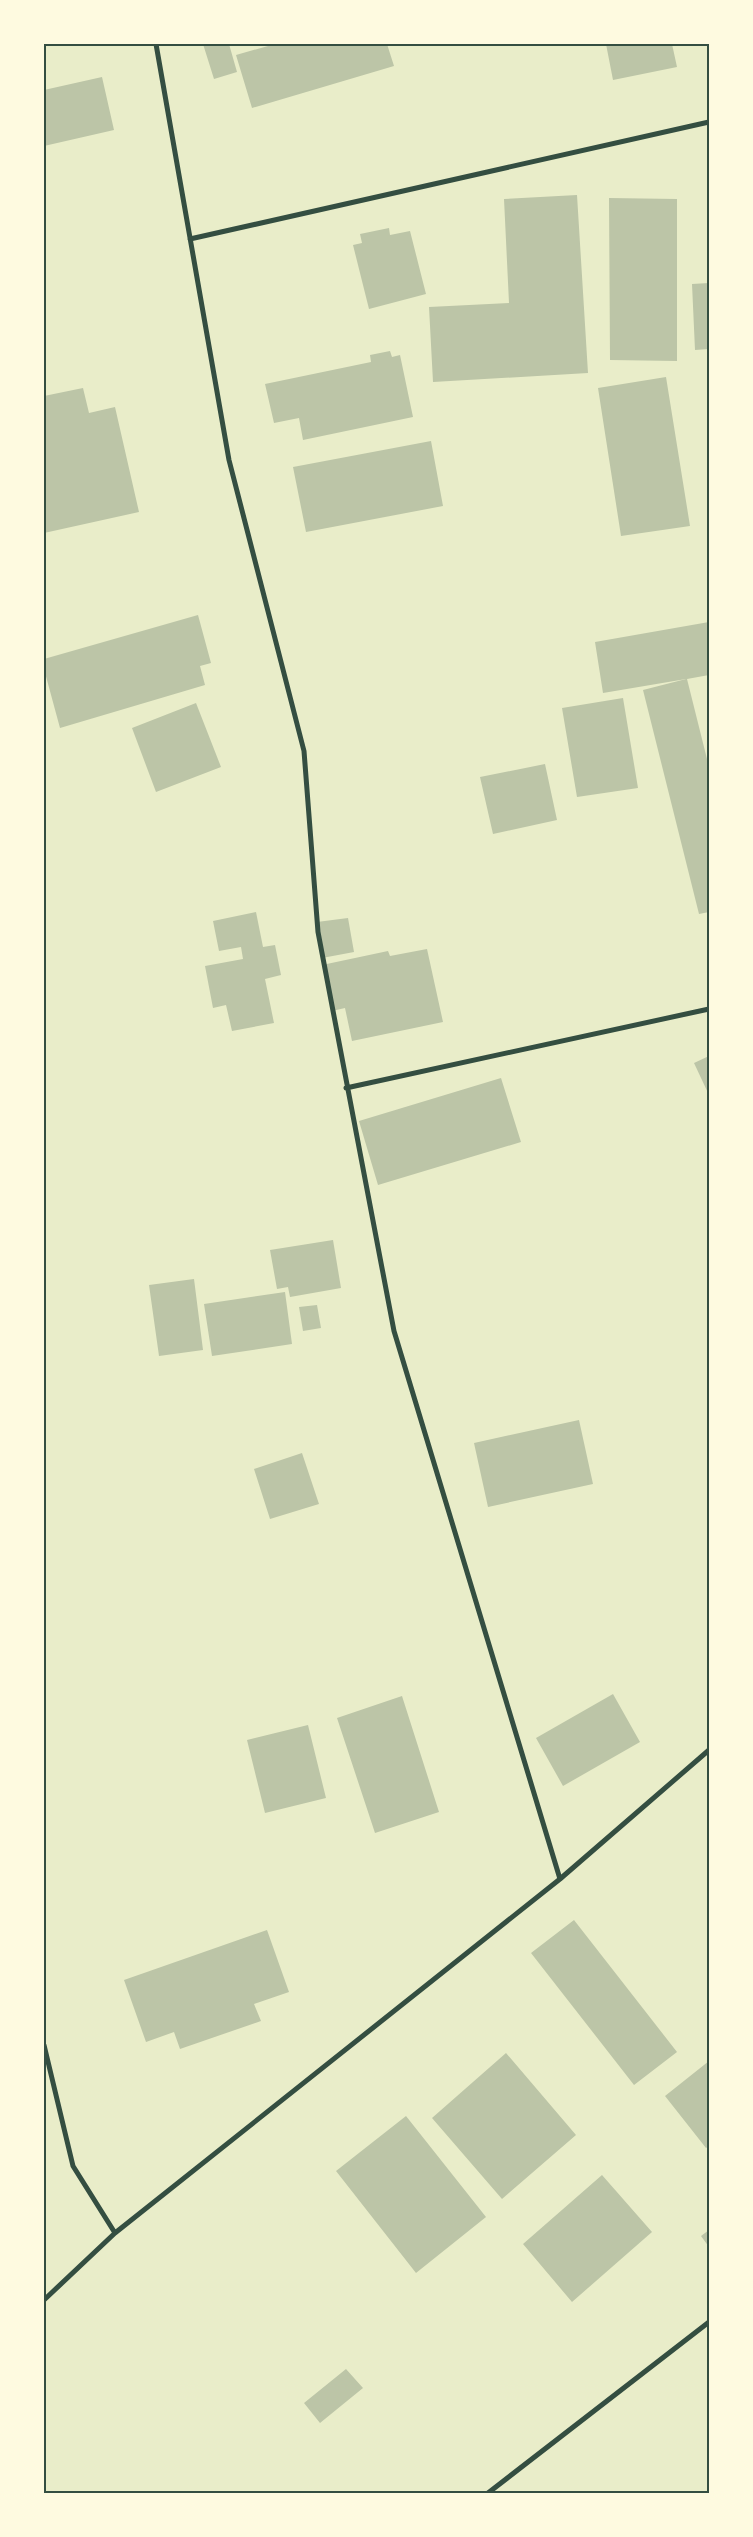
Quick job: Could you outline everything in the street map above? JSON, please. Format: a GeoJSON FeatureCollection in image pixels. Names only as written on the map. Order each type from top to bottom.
{"type":"FeatureCollection","features":[{"type":"Feature","properties":{"kind":"street"},"geometry":{"type":"LineString","coordinates":[[156,44],[229,460],[304,751],[318,932],[346,1088],[394,1331],[560,1879]]}},
{"type":"Feature","properties":{"kind":"street"},"geometry":{"type":"LineString","coordinates":[[190,238],[709,122]]}},
{"type":"Feature","properties":{"kind":"street"},"geometry":{"type":"LineString","coordinates":[[346,1088],[709,1009]]}},
{"type":"Feature","properties":{"kind":"street"},"geometry":{"type":"LineString","coordinates":[[44,2300],[115,2233],[560,1879],[709,1750]]}},
{"type":"Feature","properties":{"kind":"street"},"geometry":{"type":"LineString","coordinates":[[44,2045],[73,2166],[115,2233]]}},
{"type":"Feature","properties":{"kind":"street"},"geometry":{"type":"LineString","coordinates":[[488,2493],[709,2322]]}},
{"type":"Feature","properties":{"kind":"building"},"geometry":{"type":"Polygon","coordinates":[[[203,44],[229,44],[237,72],[214,79],[203,44]]]}},
{"type":"Feature","properties":{"kind":"building"},"geometry":{"type":"Polygon","coordinates":[[[275,44],[387,44],[394,66],[252,108],[236,55],[275,44]]]}},
{"type":"Feature","properties":{"kind":"building"},"geometry":{"type":"Polygon","coordinates":[[[606,44],[672,44],[677,67],[613,80],[606,44]]]}},
{"type":"Feature","properties":{"kind":"building"},"geometry":{"type":"Polygon","coordinates":[[[102,77],[114,130],[44,146],[44,90],[102,77]]]}},
{"type":"Feature","properties":{"kind":"building"},"geometry":{"type":"Polygon","coordinates":[[[577,195],[588,373],[433,382],[429,307],[509,303],[504,199],[577,195]]]}},
{"type":"Feature","properties":{"kind":"building"},"geometry":{"type":"Polygon","coordinates":[[[609,198],[677,199],[677,361],[610,360],[609,198]]]}},
{"type":"Feature","properties":{"kind":"building"},"geometry":{"type":"Polygon","coordinates":[[[389,228],[390,235],[410,231],[426,294],[369,309],[353,245],[362,243],[360,234],[389,228]]]}},
{"type":"Feature","properties":{"kind":"building"},"geometry":{"type":"Polygon","coordinates":[[[709,283],[709,349],[695,350],[692,284],[709,283]]]}},
{"type":"Feature","properties":{"kind":"building"},"geometry":{"type":"Polygon","coordinates":[[[390,351],[392,357],[400,355],[413,417],[303,440],[299,418],[274,423],[265,384],[371,362],[370,355],[390,351]]]}},
{"type":"Feature","properties":{"kind":"building"},"geometry":{"type":"Polygon","coordinates":[[[666,377],[690,526],[621,536],[598,388],[666,377]]]}},
{"type":"Feature","properties":{"kind":"building"},"geometry":{"type":"Polygon","coordinates":[[[83,388],[89,413],[115,407],[139,512],[44,533],[44,396],[83,388]]]}},
{"type":"Feature","properties":{"kind":"building"},"geometry":{"type":"Polygon","coordinates":[[[431,441],[443,506],[306,532],[293,467],[431,441]]]}},
{"type":"Feature","properties":{"kind":"building"},"geometry":{"type":"Polygon","coordinates":[[[198,615],[211,663],[200,666],[205,685],[60,728],[44,669],[44,659],[198,615]]]}},
{"type":"Feature","properties":{"kind":"building"},"geometry":{"type":"Polygon","coordinates":[[[709,622],[709,675],[687,679],[709,767],[709,912],[699,914],[643,690],[686,679],[603,693],[595,642],[709,622]]]}},
{"type":"Feature","properties":{"kind":"building"},"geometry":{"type":"Polygon","coordinates":[[[623,698],[638,788],[577,797],[562,708],[623,698]]]}},
{"type":"Feature","properties":{"kind":"building"},"geometry":{"type":"Polygon","coordinates":[[[196,703],[221,767],[156,792],[132,728],[196,703]]]}},
{"type":"Feature","properties":{"kind":"building"},"geometry":{"type":"Polygon","coordinates":[[[545,764],[557,820],[493,834],[480,777],[545,764]]]}},
{"type":"Feature","properties":{"kind":"building"},"geometry":{"type":"Polygon","coordinates":[[[256,912],[263,947],[275,945],[281,975],[265,979],[274,1023],[232,1031],[226,1005],[213,1008],[205,966],[243,959],[241,947],[219,951],[213,921],[256,912]]]}},
{"type":"Feature","properties":{"kind":"building"},"geometry":{"type":"Polygon","coordinates":[[[348,918],[354,952],[322,958],[317,922],[348,918]]]}},
{"type":"Feature","properties":{"kind":"building"},"geometry":{"type":"Polygon","coordinates":[[[427,949],[443,1022],[352,1041],[345,1008],[332,1011],[322,965],[388,951],[390,956],[427,949]]]}},
{"type":"Feature","properties":{"kind":"building"},"geometry":{"type":"Polygon","coordinates":[[[709,1056],[709,1095],[694,1063],[709,1056]]]}},
{"type":"Feature","properties":{"kind":"building"},"geometry":{"type":"Polygon","coordinates":[[[501,1078],[521,1142],[378,1185],[359,1121],[501,1078]]]}},
{"type":"Feature","properties":{"kind":"building"},"geometry":{"type":"Polygon","coordinates":[[[333,1240],[341,1288],[290,1297],[288,1287],[277,1289],[270,1250],[333,1240]]]}},
{"type":"Feature","properties":{"kind":"building"},"geometry":{"type":"Polygon","coordinates":[[[194,1279],[203,1350],[159,1356],[149,1285],[194,1279]]]}},
{"type":"Feature","properties":{"kind":"building"},"geometry":{"type":"Polygon","coordinates":[[[285,1292],[292,1344],[212,1356],[204,1304],[285,1292]]]}},
{"type":"Feature","properties":{"kind":"building"},"geometry":{"type":"Polygon","coordinates":[[[317,1305],[321,1328],[303,1331],[299,1307],[317,1305]]]}},
{"type":"Feature","properties":{"kind":"building"},"geometry":{"type":"Polygon","coordinates":[[[579,1420],[593,1484],[488,1507],[474,1443],[579,1420]]]}},
{"type":"Feature","properties":{"kind":"building"},"geometry":{"type":"Polygon","coordinates":[[[302,1453],[319,1504],[270,1519],[254,1469],[302,1453]]]}},
{"type":"Feature","properties":{"kind":"building"},"geometry":{"type":"Polygon","coordinates":[[[613,1694],[640,1742],[563,1786],[536,1738],[613,1694]]]}},
{"type":"Feature","properties":{"kind":"building"},"geometry":{"type":"Polygon","coordinates":[[[402,1696],[439,1812],[375,1833],[337,1718],[402,1696]]]}},
{"type":"Feature","properties":{"kind":"building"},"geometry":{"type":"Polygon","coordinates":[[[308,1725],[326,1798],[265,1813],[247,1740],[308,1725]]]}},
{"type":"Feature","properties":{"kind":"building"},"geometry":{"type":"Polygon","coordinates":[[[574,1920],[677,2052],[634,2085],[531,1953],[574,1920]]]}},
{"type":"Feature","properties":{"kind":"building"},"geometry":{"type":"Polygon","coordinates":[[[267,1930],[289,1992],[254,2004],[261,2021],[180,2049],[174,2032],[146,2042],[124,1980],[267,1930]]]}},
{"type":"Feature","properties":{"kind":"building"},"geometry":{"type":"Polygon","coordinates":[[[506,2053],[576,2135],[502,2199],[432,2118],[506,2053]]]}},
{"type":"Feature","properties":{"kind":"building"},"geometry":{"type":"Polygon","coordinates":[[[709,2061],[709,2146],[706,2148],[665,2096],[709,2061]]]}},
{"type":"Feature","properties":{"kind":"building"},"geometry":{"type":"Polygon","coordinates":[[[406,2116],[486,2217],[416,2273],[336,2171],[406,2116]]]}},
{"type":"Feature","properties":{"kind":"building"},"geometry":{"type":"Polygon","coordinates":[[[602,2175],[652,2232],[572,2302],[523,2244],[602,2175]]]}},
{"type":"Feature","properties":{"kind":"building"},"geometry":{"type":"Polygon","coordinates":[[[709,2230],[709,2247],[701,2236],[709,2230]]]}},
{"type":"Feature","properties":{"kind":"building"},"geometry":{"type":"Polygon","coordinates":[[[346,2369],[363,2388],[320,2423],[304,2403],[346,2369]]]}}]}
